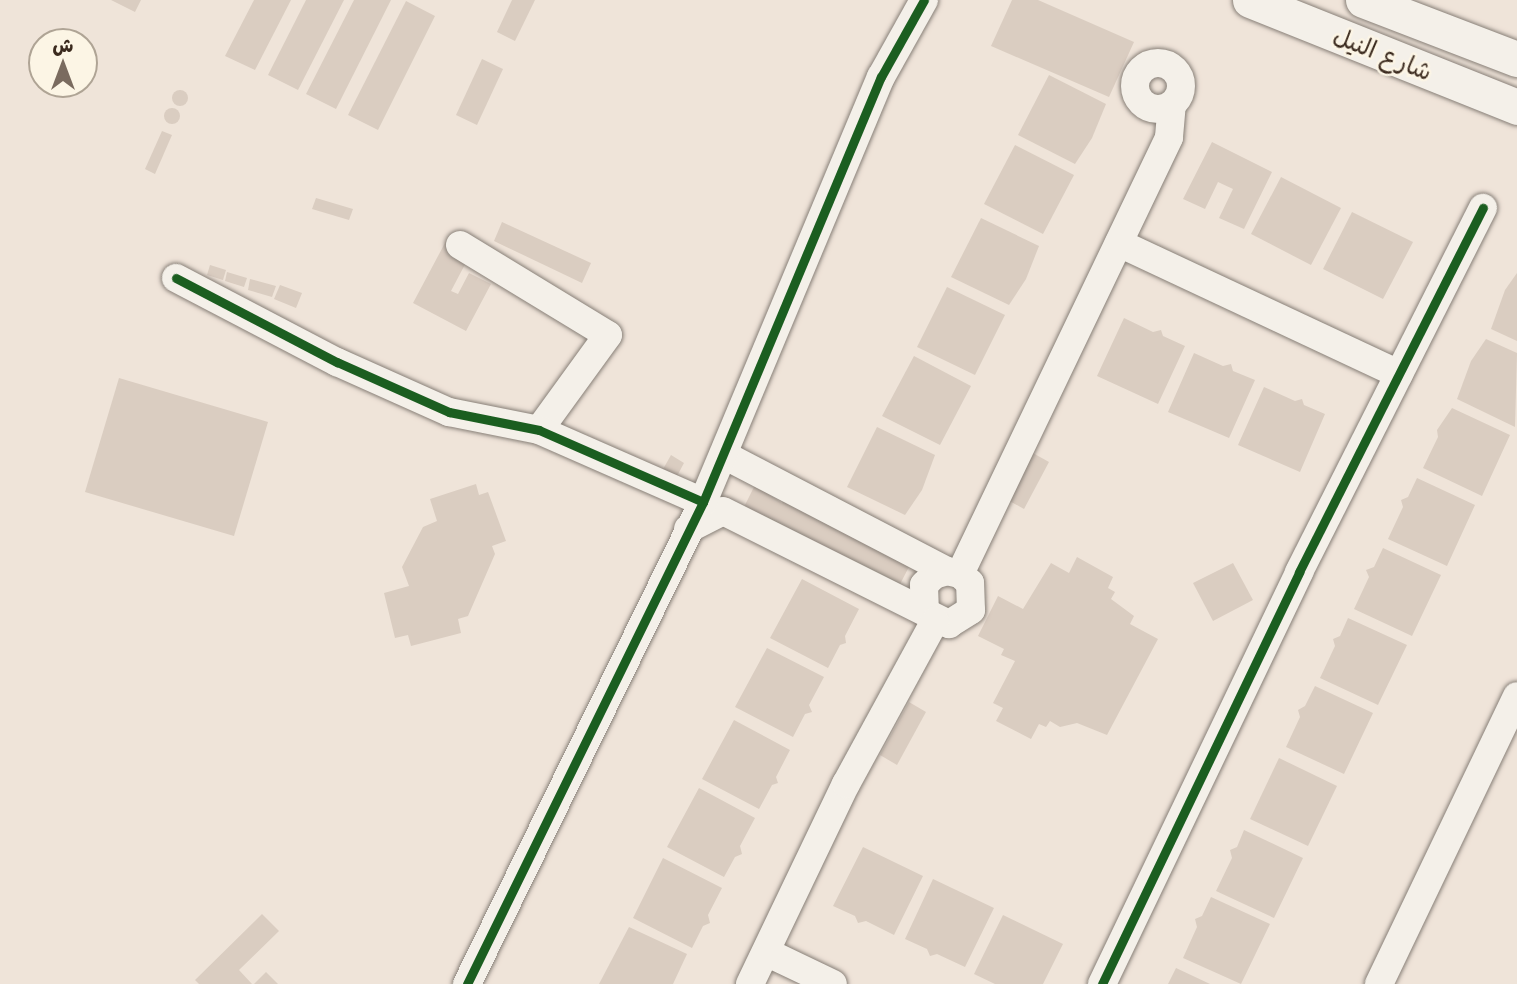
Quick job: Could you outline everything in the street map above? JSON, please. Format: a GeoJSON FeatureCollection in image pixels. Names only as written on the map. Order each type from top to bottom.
{"type":"FeatureCollection","features":[{"type":"Feature","properties":{"kind":"main road","name":"شارع النيل"},"geometry":{"type":"LineString","coordinates":[[1250,0],[1517,107]]}},
{"type":"Feature","properties":{"kind":"main road","name":"شارع النيل"},"geometry":{"type":"LineString","coordinates":[[1363,0],[1517,59]]}},
{"type":"Feature","properties":{"kind":"street"},"geometry":{"type":"LineString","coordinates":[[467,984],[703,502],[881,77],[924,0]]}},
{"type":"Feature","properties":{"kind":"street"},"geometry":{"type":"LineString","coordinates":[[750,984],[930,616],[924,585],[953,572],[1119,243],[1169,137],[1172,105]]}},
{"type":"Feature","properties":{"kind":"street"},"geometry":{"type":"LineString","coordinates":[[1102,984],[1399,374],[1483,208]]}},
{"type":"Feature","properties":{"kind":"street"},"geometry":{"type":"LineString","coordinates":[[1119,243],[1399,374]]}},
{"type":"Feature","properties":{"kind":"street"},"geometry":{"type":"LineString","coordinates":[[460,245],[608,335],[539,430]]}},
{"type":"Feature","properties":{"kind":"street"},"geometry":{"type":"LineString","coordinates":[[176,278],[337,362],[449,412],[539,430],[703,502]]}},
{"type":"Feature","properties":{"kind":"street"},"geometry":{"type":"LineString","coordinates":[[688,529],[723,511],[930,616],[962,620],[971,610],[970,583],[953,572],[724,455]]}},
{"type":"Feature","properties":{"kind":"street"},"geometry":{"type":"LineString","coordinates":[[1379,984],[1517,696]]}},
{"type":"Feature","properties":{"kind":"street"},"geometry":{"type":"LineString","coordinates":[[766,952],[833,984]]}},
{"type":"Feature","properties":{"kind":"building"},"geometry":{"type":"Polygon","coordinates":[[[111,0],[141,0],[135,12],[111,0]]]}},
{"type":"Feature","properties":{"kind":"building"},"geometry":{"type":"Polygon","coordinates":[[[254,0],[291,0],[255,70],[225,56],[254,0]]]}},
{"type":"Feature","properties":{"kind":"building"},"geometry":{"type":"Polygon","coordinates":[[[306,0],[344,0],[298,90],[268,75],[306,0]]]}},
{"type":"Feature","properties":{"kind":"building"},"geometry":{"type":"Polygon","coordinates":[[[354,0],[391,0],[336,109],[306,94],[354,0]]]}},
{"type":"Feature","properties":{"kind":"building"},"geometry":{"type":"Polygon","coordinates":[[[512,0],[535,0],[515,41],[497,32],[512,0]]]}},
{"type":"Feature","properties":{"kind":"building"},"geometry":{"type":"Polygon","coordinates":[[[1012,0],[1038,0],[1134,42],[1109,97],[991,46],[1012,0]]]}},
{"type":"Feature","properties":{"kind":"building"},"geometry":{"type":"Polygon","coordinates":[[[406,1],[435,16],[378,130],[348,115],[406,1]]]}},
{"type":"Feature","properties":{"kind":"building"},"geometry":{"type":"Polygon","coordinates":[[[482,59],[503,69],[477,125],[456,115],[482,59]]]}},
{"type":"Feature","properties":{"kind":"building"},"geometry":{"type":"Polygon","coordinates":[[[1049,75],[1106,104],[1092,138],[1075,164],[1018,135],[1049,75]]]}},
{"type":"Feature","properties":{"kind":"building"},"geometry":{"type":"Polygon","coordinates":[[[177,90],[183,90],[188,98],[186,104],[177,106],[172,101],[172,95],[177,90]]]}},
{"type":"Feature","properties":{"kind":"building"},"geometry":{"type":"Polygon","coordinates":[[[169,108],[175,108],[180,116],[178,122],[169,124],[164,119],[164,113],[169,108]]]}},
{"type":"Feature","properties":{"kind":"building"},"geometry":{"type":"Polygon","coordinates":[[[162,131],[172,135],[155,174],[145,169],[162,131]]]}},
{"type":"Feature","properties":{"kind":"building"},"geometry":{"type":"Polygon","coordinates":[[[1212,142],[1272,172],[1244,229],[1219,218],[1233,189],[1218,182],[1205,209],[1183,199],[1212,142]]]}},
{"type":"Feature","properties":{"kind":"building"},"geometry":{"type":"Polygon","coordinates":[[[1015,145],[1074,175],[1043,234],[984,204],[1015,145]]]}},
{"type":"Feature","properties":{"kind":"building"},"geometry":{"type":"Polygon","coordinates":[[[1281,177],[1341,208],[1311,265],[1251,234],[1281,177]]]}},
{"type":"Feature","properties":{"kind":"building"},"geometry":{"type":"Polygon","coordinates":[[[316,198],[353,209],[349,220],[312,209],[316,198]]]}},
{"type":"Feature","properties":{"kind":"building"},"geometry":{"type":"Polygon","coordinates":[[[1352,212],[1413,242],[1383,299],[1323,269],[1352,212]]]}},
{"type":"Feature","properties":{"kind":"building"},"geometry":{"type":"Polygon","coordinates":[[[981,218],[1039,246],[1026,279],[1009,305],[951,277],[981,218]]]}},
{"type":"Feature","properties":{"kind":"building"},"geometry":{"type":"Polygon","coordinates":[[[502,222],[591,263],[582,283],[494,241],[502,222]]]}},
{"type":"Feature","properties":{"kind":"building"},"geometry":{"type":"Polygon","coordinates":[[[446,241],[471,253],[451,291],[458,294],[469,273],[491,284],[466,331],[413,303],[446,241]]]}},
{"type":"Feature","properties":{"kind":"building"},"geometry":{"type":"Polygon","coordinates":[[[210,265],[226,270],[223,280],[207,275],[210,265]]]}},
{"type":"Feature","properties":{"kind":"building"},"geometry":{"type":"Polygon","coordinates":[[[227,272],[247,278],[244,287],[225,281],[227,272]]]}},
{"type":"Feature","properties":{"kind":"building"},"geometry":{"type":"Polygon","coordinates":[[[1517,273],[1517,341],[1491,329],[1505,290],[1517,273]]]}},
{"type":"Feature","properties":{"kind":"building"},"geometry":{"type":"Polygon","coordinates":[[[250,279],[276,286],[272,297],[248,290],[250,279]]]}},
{"type":"Feature","properties":{"kind":"building"},"geometry":{"type":"Polygon","coordinates":[[[280,285],[302,293],[296,308],[274,299],[280,285]]]}},
{"type":"Feature","properties":{"kind":"building"},"geometry":{"type":"Polygon","coordinates":[[[947,287],[1005,315],[975,375],[917,347],[947,287]]]}},
{"type":"Feature","properties":{"kind":"building"},"geometry":{"type":"Polygon","coordinates":[[[1124,318],[1153,332],[1161,330],[1163,336],[1185,346],[1158,404],[1097,376],[1124,318]]]}},
{"type":"Feature","properties":{"kind":"building"},"geometry":{"type":"Polygon","coordinates":[[[1486,339],[1517,353],[1515,427],[1457,399],[1471,361],[1486,339]]]}},
{"type":"Feature","properties":{"kind":"building"},"geometry":{"type":"Polygon","coordinates":[[[1194,353],[1223,366],[1231,364],[1233,371],[1255,380],[1229,438],[1168,412],[1194,353]]]}},
{"type":"Feature","properties":{"kind":"building"},"geometry":{"type":"Polygon","coordinates":[[[914,356],[971,386],[940,445],[882,416],[914,356]]]}},
{"type":"Feature","properties":{"kind":"building"},"geometry":{"type":"Polygon","coordinates":[[[119,378],[268,422],[234,536],[85,492],[119,378]]]}},
{"type":"Feature","properties":{"kind":"building"},"geometry":{"type":"Polygon","coordinates":[[[1264,387],[1295,401],[1302,399],[1304,405],[1325,414],[1300,472],[1238,445],[1264,387]]]}},
{"type":"Feature","properties":{"kind":"building"},"geometry":{"type":"Polygon","coordinates":[[[1452,408],[1510,435],[1482,496],[1423,468],[1438,437],[1437,430],[1452,408]]]}},
{"type":"Feature","properties":{"kind":"building"},"geometry":{"type":"Polygon","coordinates":[[[877,427],[935,455],[922,490],[905,515],[847,487],[877,427]]]}},
{"type":"Feature","properties":{"kind":"building"},"geometry":{"type":"Polygon","coordinates":[[[1031,452],[1049,462],[1024,509],[1006,499],[1031,452]]]}},
{"type":"Feature","properties":{"kind":"building"},"geometry":{"type":"Polygon","coordinates":[[[671,455],[684,463],[676,478],[662,471],[671,455]]]}},
{"type":"Feature","properties":{"kind":"building"},"geometry":{"type":"Polygon","coordinates":[[[1417,478],[1475,505],[1447,566],[1388,539],[1403,507],[1401,500],[1408,497],[1417,478]]]}},
{"type":"Feature","properties":{"kind":"building"},"geometry":{"type":"Polygon","coordinates":[[[476,484],[479,495],[488,492],[506,541],[492,546],[495,554],[468,616],[458,619],[461,633],[411,646],[408,635],[395,638],[384,593],[409,586],[402,567],[423,527],[437,521],[430,499],[476,484]]]}},
{"type":"Feature","properties":{"kind":"building"},"geometry":{"type":"Polygon","coordinates":[[[755,485],[782,503],[784,499],[912,561],[897,590],[741,513],[755,485]]]}},
{"type":"Feature","properties":{"kind":"building"},"geometry":{"type":"Polygon","coordinates":[[[1383,548],[1441,575],[1412,636],[1354,609],[1369,577],[1366,570],[1374,567],[1383,548]]]}},
{"type":"Feature","properties":{"kind":"building"},"geometry":{"type":"Polygon","coordinates":[[[1077,557],[1113,577],[1108,588],[1115,592],[1111,599],[1134,616],[1130,624],[1158,639],[1107,735],[1077,723],[1060,727],[1050,721],[1046,727],[1039,724],[1031,739],[996,721],[1003,708],[993,703],[1015,661],[1001,655],[1004,649],[978,636],[998,596],[1023,609],[1051,563],[1069,573],[1077,557]]]}},
{"type":"Feature","properties":{"kind":"building"},"geometry":{"type":"Polygon","coordinates":[[[1233,563],[1253,600],[1213,621],[1193,583],[1233,563]]]}},
{"type":"Feature","properties":{"kind":"building"},"geometry":{"type":"Polygon","coordinates":[[[802,579],[859,609],[845,636],[846,643],[840,645],[828,668],[770,638],[802,579]]]}},
{"type":"Feature","properties":{"kind":"building"},"geometry":{"type":"Polygon","coordinates":[[[1348,618],[1407,645],[1378,705],[1320,678],[1335,646],[1333,639],[1340,636],[1348,618]]]}},
{"type":"Feature","properties":{"kind":"building"},"geometry":{"type":"Polygon","coordinates":[[[767,648],[824,677],[809,705],[812,712],[805,714],[793,737],[735,707],[767,648]]]}},
{"type":"Feature","properties":{"kind":"building"},"geometry":{"type":"Polygon","coordinates":[[[1315,686],[1373,713],[1344,774],[1286,747],[1300,717],[1298,710],[1305,706],[1315,686]]]}},
{"type":"Feature","properties":{"kind":"building"},"geometry":{"type":"Polygon","coordinates":[[[909,702],[926,712],[897,765],[880,755],[909,702]]]}},
{"type":"Feature","properties":{"kind":"building"},"geometry":{"type":"Polygon","coordinates":[[[734,720],[790,750],[776,777],[778,783],[772,785],[759,809],[702,779],[734,720]]]}},
{"type":"Feature","properties":{"kind":"building"},"geometry":{"type":"Polygon","coordinates":[[[1279,758],[1337,786],[1308,846],[1250,819],[1279,758]]]}},
{"type":"Feature","properties":{"kind":"building"},"geometry":{"type":"Polygon","coordinates":[[[699,788],[755,818],[740,846],[742,854],[735,857],[724,877],[667,847],[699,788]]]}},
{"type":"Feature","properties":{"kind":"building"},"geometry":{"type":"Polygon","coordinates":[[[1244,830],[1303,858],[1274,918],[1216,891],[1232,858],[1230,850],[1237,847],[1244,830]]]}},
{"type":"Feature","properties":{"kind":"building"},"geometry":{"type":"Polygon","coordinates":[[[863,847],[923,876],[894,935],[866,921],[858,923],[855,916],[833,906],[863,847]]]}},
{"type":"Feature","properties":{"kind":"building"},"geometry":{"type":"Polygon","coordinates":[[[663,858],[722,888],[708,915],[710,923],[703,926],[692,948],[633,918],[663,858]]]}},
{"type":"Feature","properties":{"kind":"building"},"geometry":{"type":"Polygon","coordinates":[[[933,879],[994,908],[965,967],[937,954],[930,956],[927,949],[905,939],[933,879]]]}},
{"type":"Feature","properties":{"kind":"building"},"geometry":{"type":"Polygon","coordinates":[[[1211,897],[1270,924],[1241,984],[1183,958],[1197,927],[1195,919],[1202,916],[1211,897]]]}},
{"type":"Feature","properties":{"kind":"building"},"geometry":{"type":"Polygon","coordinates":[[[262,914],[279,931],[239,970],[252,984],[199,984],[195,980],[262,914]]]}},
{"type":"Feature","properties":{"kind":"building"},"geometry":{"type":"Polygon","coordinates":[[[1003,915],[1063,944],[1043,984],[995,984],[974,974],[1003,915]]]}},
{"type":"Feature","properties":{"kind":"building"},"geometry":{"type":"Polygon","coordinates":[[[629,927],[687,954],[673,984],[599,984],[629,927]]]}},
{"type":"Feature","properties":{"kind":"building"},"geometry":{"type":"Polygon","coordinates":[[[1176,968],[1210,984],[1168,984],[1176,968]]]}},
{"type":"Feature","properties":{"kind":"building"},"geometry":{"type":"Polygon","coordinates":[[[266,972],[278,984],[254,984],[266,972]]]}},
{"type":"Feature","properties":{"kind":"cycle path"},"geometry":{"type":"LineString","coordinates":[[467,984],[703,502],[881,77],[924,0]]}},
{"type":"Feature","properties":{"kind":"cycle path"},"geometry":{"type":"LineString","coordinates":[[1102,984],[1299,572],[1483,208]]}},
{"type":"Feature","properties":{"kind":"cycle path"},"geometry":{"type":"LineString","coordinates":[[176,278],[337,362],[449,412],[539,430],[703,502]]}}]}
